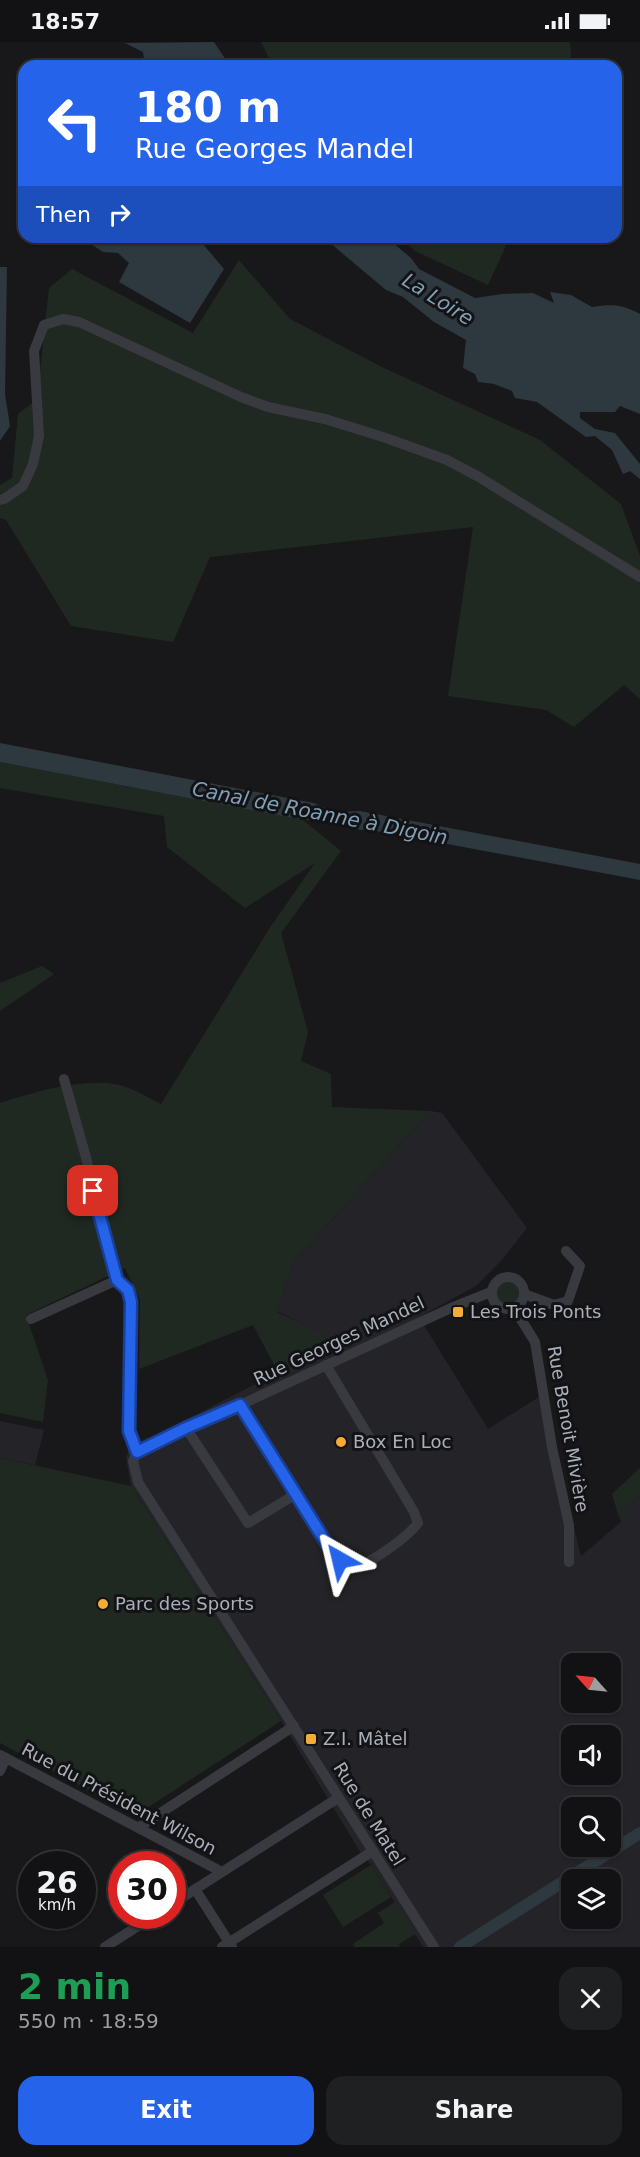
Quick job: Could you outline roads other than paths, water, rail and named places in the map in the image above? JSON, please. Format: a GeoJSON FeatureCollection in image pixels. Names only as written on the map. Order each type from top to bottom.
{"type":"FeatureCollection","features":[{"type":"Feature","properties":{"kind":"street"},"geometry":{"type":"LineString","coordinates":[[0,500],[4,500],[23,486],[33,464],[39,436],[34,351],[44,325],[63,319],[79,322],[241,397],[268,407],[382,436],[447,460],[479,477],[640,577]]}},
{"type":"Feature","properties":{"kind":"street","name":"Rue de Matel"},"geometry":{"type":"LineString","coordinates":[[64,1079],[117,1280],[128,1290],[131,1302],[129,1431],[137,1452],[133,1461],[138,1482],[434,1947]]}},
{"type":"Feature","properties":{"kind":"street"},"geometry":{"type":"LineString","coordinates":[[491,1292],[496,1305],[505,1310],[521,1303],[524,1294],[554,1305],[568,1301],[580,1266],[566,1251]]}},
{"type":"Feature","properties":{"kind":"street","name":"Rue Georges Mandel"},"geometry":{"type":"LineString","coordinates":[[137,1452],[451,1308],[491,1292],[495,1282],[506,1277],[517,1279],[524,1288],[524,1294]]}},
{"type":"Feature","properties":{"kind":"street"},"geometry":{"type":"LineString","coordinates":[[31,1319],[117,1280]]}},
{"type":"Feature","properties":{"kind":"street","name":"Rue Benoit Mivière"},"geometry":{"type":"LineString","coordinates":[[514,1308],[535,1342],[552,1447],[569,1524],[569,1562]]}},
{"type":"Feature","properties":{"kind":"street"},"geometry":{"type":"LineString","coordinates":[[240,1405],[327,1544],[340,1560],[354,1565],[366,1563],[410,1534],[418,1523],[414,1512],[326,1365]]}},
{"type":"Feature","properties":{"kind":"street"},"geometry":{"type":"LineString","coordinates":[[186,1428],[248,1523],[296,1494]]}},
{"type":"Feature","properties":{"kind":"street"},"geometry":{"type":"LineString","coordinates":[[139,1827],[294,1726]]}},
{"type":"Feature","properties":{"kind":"street"},"geometry":{"type":"LineString","coordinates":[[0,1771],[3,1756]]}},
{"type":"Feature","properties":{"kind":"street","name":"Rue du Président Wilson"},"geometry":{"type":"LineString","coordinates":[[3,1756],[222,1872]]}},
{"type":"Feature","properties":{"kind":"street"},"geometry":{"type":"LineString","coordinates":[[186,1895],[338,1798]]}},
{"type":"Feature","properties":{"kind":"street"},"geometry":{"type":"LineString","coordinates":[[195,1890],[228,1946],[373,1851]]}},
{"type":"Feature","properties":{"kind":"street"},"geometry":{"type":"LineString","coordinates":[[105,1947],[133,1929]]}},
{"type":"Feature","properties":{"kind":"water"},"geometry":{"type":"Polygon","coordinates":[[[214,42],[226,60],[144,60],[143,52],[125,43],[214,42]]]}},
{"type":"Feature","properties":{"kind":"water"},"geometry":{"type":"Polygon","coordinates":[[[202,243],[224,269],[190,323],[119,282],[129,263],[118,253],[103,252],[91,244],[202,243]]]}},
{"type":"Feature","properties":{"kind":"water","name":"La Loire"},"geometry":{"type":"Polygon","coordinates":[[[330,243],[393,243],[411,258],[419,269],[475,298],[533,293],[554,303],[550,292],[571,295],[592,307],[617,306],[640,314],[640,414],[620,406],[615,412],[580,412],[580,418],[595,429],[615,433],[640,464],[640,479],[630,471],[623,474],[612,450],[595,436],[586,437],[537,402],[515,398],[512,391],[494,384],[478,382],[475,374],[463,368],[466,340],[434,322],[403,297],[386,290],[330,243]]]}},
{"type":"Feature","properties":{"kind":"water"},"geometry":{"type":"Polygon","coordinates":[[[0,267],[7,267],[5,394],[10,426],[0,441],[0,267]]]}},
{"type":"Feature","properties":{"kind":"water","name":"Canal de Roanne à Digoin"},"geometry":{"type":"Polygon","coordinates":[[[0,743],[314,803],[334,812],[360,811],[640,864],[640,880],[383,832],[354,829],[332,821],[303,820],[0,762],[0,743]]]}},
{"type":"Feature","properties":{"kind":"waterway"},"geometry":{"type":"LineString","coordinates":[[460,1947],[640,1833]]}},
{"type":"Feature","properties":{"kind":"place","name":"Les Trois Ponts"},"geometry":{"type":"Point","coordinates":[458,1312]}},
{"type":"Feature","properties":{"kind":"place","name":"Box En Loc"},"geometry":{"type":"Point","coordinates":[341,1442]}},
{"type":"Feature","properties":{"kind":"place","name":"Parc des Sports"},"geometry":{"type":"Point","coordinates":[103,1604]}},
{"type":"Feature","properties":{"kind":"place","name":"Z.I. Mâtel"},"geometry":{"type":"Point","coordinates":[311,1739]}}]}
